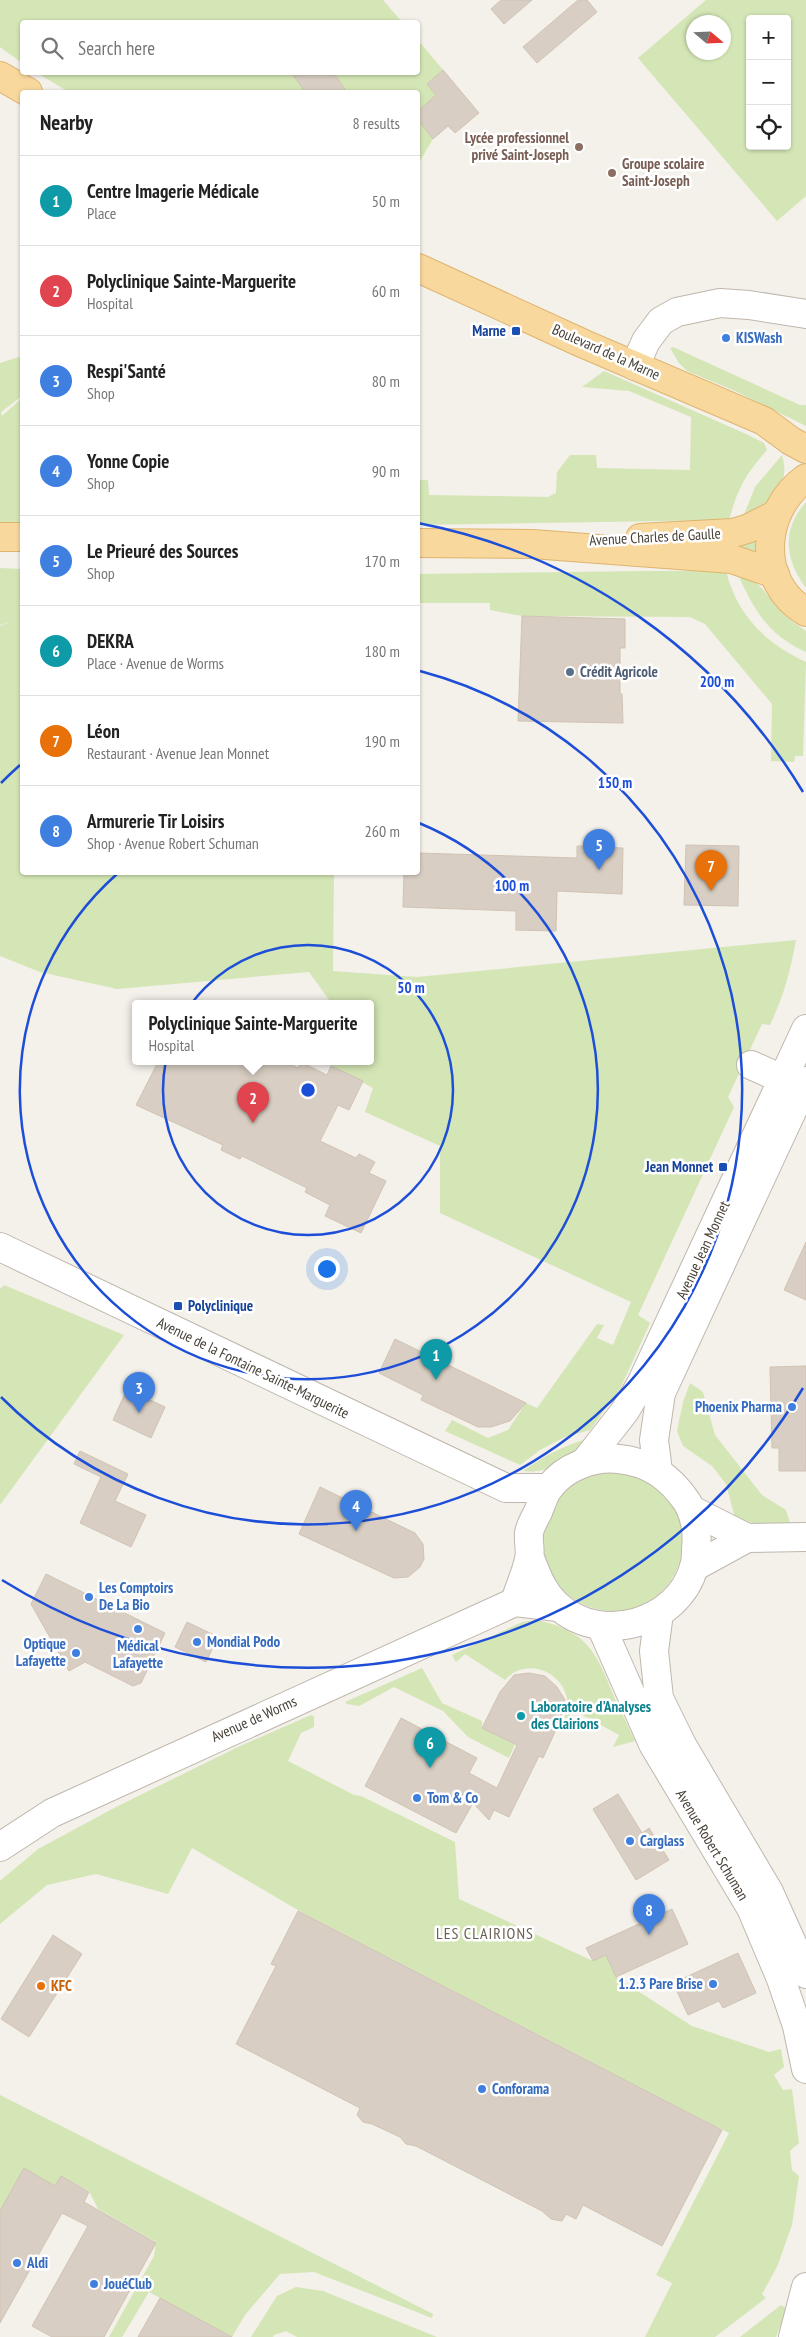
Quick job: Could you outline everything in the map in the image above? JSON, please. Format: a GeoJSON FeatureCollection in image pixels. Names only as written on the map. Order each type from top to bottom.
{"type":"FeatureCollection","features":[{"type":"Feature","properties":{"kind":"main road"},"geometry":{"type":"LineString","coordinates":[[0,76],[24,90]]}},
{"type":"Feature","properties":{"kind":"main road","name":"Boulevard de la Marne"},"geometry":{"type":"LineString","coordinates":[[420,269],[634,366],[764,421],[798,445]]}},
{"type":"Feature","properties":{"kind":"main road"},"geometry":{"type":"LineString","coordinates":[[798,445],[800,482],[783,500],[775,515],[770,535],[770,555],[775,574],[785,593],[806,612]]}},
{"type":"Feature","properties":{"kind":"main road","name":"Avenue Charles de Gaulle"},"geometry":{"type":"LineString","coordinates":[[532,544],[733,532],[747,529],[775,515]]}},
{"type":"Feature","properties":{"kind":"main road"},"geometry":{"type":"LineString","coordinates":[[0,537],[20,537]]}},
{"type":"Feature","properties":{"kind":"main road","name":"Avenue Charles de Gaulle"},"geometry":{"type":"LineString","coordinates":[[420,543],[532,544],[732,559],[775,574]]}},
{"type":"Feature","properties":{"kind":"street"},"geometry":{"type":"LineString","coordinates":[[634,366],[646,341],[661,321],[677,312],[720,303],[749,305],[806,314]]}},
{"type":"Feature","properties":{"kind":"street","name":"Avenue Jean Monnet"},"geometry":{"type":"LineString","coordinates":[[658,1471],[654,1440],[661,1393],[799,1085],[806,1029]]}},
{"type":"Feature","properties":{"kind":"street"},"geometry":{"type":"LineString","coordinates":[[751,1066],[799,1085]]}},
{"type":"Feature","properties":{"kind":"street","name":"Avenue Jean Monnet"},"geometry":{"type":"LineString","coordinates":[[585,1462],[626,1411],[799,1085]]}},
{"type":"Feature","properties":{"kind":"street","name":"Avenue de la Fontaine Sainte-Marguerite"},"geometry":{"type":"LineString","coordinates":[[0,1248],[506,1488],[548,1488]]}},
{"type":"Feature","properties":{"kind":"street"},"geometry":{"type":"LineString","coordinates":[[506,1488],[530,1545],[540,1585],[558,1606],[578,1620],[601,1626],[622,1626],[641,1622],[659,1612],[676,1598],[694,1567],[698,1538],[692,1510],[678,1489],[658,1471],[635,1461],[610,1458],[585,1462],[565,1473],[548,1488],[530,1545],[515,1602]]}},
{"type":"Feature","properties":{"kind":"street"},"geometry":{"type":"LineString","coordinates":[[692,1510],[747,1538]]}},
{"type":"Feature","properties":{"kind":"street"},"geometry":{"type":"LineString","coordinates":[[694,1567],[747,1538],[806,1537]]}},
{"type":"Feature","properties":{"kind":"street","name":"Avenue de Worms"},"geometry":{"type":"LineString","coordinates":[[0,1847],[52,1813],[515,1602],[558,1606]]}},
{"type":"Feature","properties":{"kind":"street","name":"Avenue Robert Schuman"},"geometry":{"type":"LineString","coordinates":[[659,1612],[654,1651],[659,1698],[682,1745],[769,1892],[806,1974]]}},
{"type":"Feature","properties":{"kind":"street","name":"Avenue Robert Schuman"},"geometry":{"type":"LineString","coordinates":[[601,1626],[653,1744],[751,1908],[781,1979],[797,2026],[806,2070]]}},
{"type":"Feature","properties":{"kind":"street"},"geometry":{"type":"LineString","coordinates":[[793,2337],[806,2287]]}},
{"type":"Feature","properties":{"kind":"green space"},"geometry":{"type":"Polygon","coordinates":[[[0,0],[383,0],[400,20],[20,20],[20,62],[0,47],[0,0]]]}},
{"type":"Feature","properties":{"kind":"green space"},"geometry":{"type":"Polygon","coordinates":[[[706,0],[806,0],[806,196],[777,221],[638,58],[686,17],[686,60],[731,60],[731,15],[688,15],[706,0]]]}},
{"type":"Feature","properties":{"kind":"green space"},"geometry":{"type":"Polygon","coordinates":[[[420,42],[443,70],[427,84],[436,95],[420,109],[420,90],[66,90],[40,75],[420,75],[420,42]]]}},
{"type":"Feature","properties":{"kind":"green space"},"geometry":{"type":"Polygon","coordinates":[[[420,123],[433,139],[420,161],[420,123]]]}},
{"type":"Feature","properties":{"kind":"green space"},"geometry":{"type":"Polygon","coordinates":[[[673,347],[800,405],[806,405],[806,426],[735,391],[687,371],[679,363],[670,348],[673,347]]]}},
{"type":"Feature","properties":{"kind":"green space"},"geometry":{"type":"Polygon","coordinates":[[[20,357],[20,398],[1,412],[2,416],[20,400],[20,523],[0,523],[0,363],[20,357]]]}},
{"type":"Feature","properties":{"kind":"green space"},"geometry":{"type":"Polygon","coordinates":[[[604,371],[764,443],[767,450],[743,482],[729,520],[420,525],[420,480],[428,480],[429,495],[548,497],[556,493],[557,472],[570,455],[596,455],[597,468],[690,470],[691,417],[629,391],[582,387],[604,371]]]}},
{"type":"Feature","properties":{"kind":"green space"},"geometry":{"type":"Polygon","coordinates":[[[782,455],[784,477],[781,487],[769,502],[742,520],[755,487],[782,455]]]}},
{"type":"Feature","properties":{"kind":"green space"},"geometry":{"type":"Polygon","coordinates":[[[806,502],[806,588],[790,556],[789,534],[792,523],[806,502]]]}},
{"type":"Feature","properties":{"kind":"green space"},"geometry":{"type":"Polygon","coordinates":[[[756,533],[755,553],[733,547],[756,533]]]}},
{"type":"Feature","properties":{"kind":"green space"},"geometry":{"type":"Polygon","coordinates":[[[0,568],[20,569],[20,875],[334,875],[333,971],[417,977],[796,940],[786,984],[775,1014],[770,1025],[762,1024],[728,1097],[734,1107],[638,1315],[650,1323],[620,1389],[590,1430],[565,1437],[540,1450],[520,1465],[445,1431],[452,1420],[488,1438],[508,1430],[526,1403],[537,1408],[597,1324],[604,1325],[597,1338],[613,1345],[631,1302],[440,1213],[440,1146],[365,1112],[373,1088],[330,1065],[374,1065],[374,1000],[329,1000],[309,972],[117,989],[40,972],[0,956],[0,626],[10,622],[0,625],[0,568]]]}},
{"type":"Feature","properties":{"kind":"green space"},"geometry":{"type":"Polygon","coordinates":[[[726,571],[737,601],[755,626],[778,646],[806,662],[803,756],[795,756],[794,762],[771,761],[772,704],[705,624],[690,617],[522,616],[490,610],[490,603],[420,603],[420,574],[726,571]]]}},
{"type":"Feature","properties":{"kind":"green space"},"geometry":{"type":"Polygon","coordinates":[[[737,572],[756,583],[783,614],[806,631],[806,652],[781,638],[763,620],[749,598],[737,572]]]}},
{"type":"Feature","properties":{"kind":"green space"},"geometry":{"type":"Polygon","coordinates":[[[4,1285],[124,1335],[0,1505],[0,1289],[4,1285]]]}},
{"type":"Feature","properties":{"kind":"green space"},"geometry":{"type":"Polygon","coordinates":[[[690,1383],[703,1392],[715,1435],[762,1495],[786,1510],[790,1523],[753,1523],[735,1518],[726,1484],[712,1466],[683,1446],[677,1431],[683,1402],[690,1383]]]}},
{"type":"Feature","properties":{"kind":"green space"},"geometry":{"type":"Polygon","coordinates":[[[594,1437],[562,1462],[543,1470],[523,1471],[557,1451],[594,1437]]]}},
{"type":"Feature","properties":{"kind":"green space"},"geometry":{"type":"Polygon","coordinates":[[[613,1471],[627,1472],[640,1476],[663,1491],[678,1514],[682,1527],[682,1555],[678,1568],[663,1591],[640,1606],[627,1610],[613,1611],[599,1610],[586,1606],[563,1591],[548,1568],[544,1555],[543,1541],[544,1527],[548,1514],[563,1491],[586,1476],[599,1472],[613,1471]]]}},
{"type":"Feature","properties":{"kind":"green space"},"geometry":{"type":"Polygon","coordinates":[[[536,1620],[569,1631],[590,1648],[604,1672],[635,1741],[613,1747],[619,1735],[573,1710],[566,1722],[564,1722],[567,1698],[558,1680],[550,1674],[532,1668],[522,1669],[513,1673],[505,1680],[465,1654],[456,1662],[452,1655],[522,1622],[536,1620]]]}},
{"type":"Feature","properties":{"kind":"green space"},"geometry":{"type":"Polygon","coordinates":[[[422,1668],[442,1703],[482,1721],[482,1728],[515,1744],[509,1758],[468,1737],[443,1711],[394,1687],[359,1706],[345,1702],[422,1668]]]}},
{"type":"Feature","properties":{"kind":"green space"},"geometry":{"type":"Polygon","coordinates":[[[311,1715],[314,1716],[314,1727],[301,1733],[288,1761],[354,1795],[361,1796],[455,1842],[459,1899],[593,1961],[606,1955],[616,1977],[692,2026],[769,2052],[781,2049],[784,2067],[774,2075],[783,2090],[792,2089],[799,2143],[790,2151],[792,2170],[799,2176],[792,2225],[777,2267],[762,2294],[766,2298],[715,2337],[645,2337],[672,2283],[656,2275],[729,2133],[303,1913],[192,1848],[168,1894],[96,1874],[47,1885],[0,1924],[0,1881],[38,1849],[116,1807],[238,1747],[311,1715]]]}},
{"type":"Feature","properties":{"kind":"green space"},"geometry":{"type":"Polygon","coordinates":[[[0,2095],[433,2314],[432,2318],[314,2272],[280,2274],[245,2315],[232,2337],[149,2292],[122,2337],[109,2337],[154,2256],[156,2242],[98,2209],[89,2191],[61,2176],[55,2186],[24,2168],[0,2211],[0,2095]]]}},
{"type":"Feature","properties":{"kind":"green space"},"geometry":{"type":"Polygon","coordinates":[[[296,2287],[323,2291],[437,2337],[297,2337],[286,2331],[273,2337],[251,2337],[277,2296],[296,2287]]]}},
{"type":"Feature","properties":{"kind":"green space"},"geometry":{"type":"Polygon","coordinates":[[[781,2305],[787,2309],[776,2337],[740,2337],[781,2305]]]}},
{"type":"Feature","properties":{"kind":"building"},"geometry":{"type":"Polygon","coordinates":[[[501,0],[532,0],[504,24],[491,9],[501,0]]]}},
{"type":"Feature","properties":{"kind":"building"},"geometry":{"type":"Polygon","coordinates":[[[578,0],[587,0],[597,12],[537,63],[523,47],[578,0]]]}},
{"type":"Feature","properties":{"kind":"building"},"geometry":{"type":"Polygon","coordinates":[[[443,70],[479,113],[455,133],[448,126],[433,139],[420,123],[420,109],[436,95],[427,84],[443,70]]]}},
{"type":"Feature","properties":{"kind":"building"},"geometry":{"type":"Polygon","coordinates":[[[293,75],[335,75],[346,90],[304,90],[293,75]]]}},
{"type":"Feature","properties":{"kind":"building","name":"Crédit Agricole"},"geometry":{"type":"Polygon","coordinates":[[[522,616],[625,619],[625,648],[620,648],[620,694],[622,694],[623,723],[518,721],[522,616]]]}},
{"type":"Feature","properties":{"kind":"building"},"geometry":{"type":"Polygon","coordinates":[[[686,845],[739,846],[738,906],[684,905],[686,845]]]}},
{"type":"Feature","properties":{"kind":"building"},"geometry":{"type":"Polygon","coordinates":[[[577,846],[623,848],[622,894],[557,891],[556,931],[516,930],[516,911],[403,907],[404,875],[420,875],[420,853],[577,858],[577,846]]]}},
{"type":"Feature","properties":{"kind":"building"},"geometry":{"type":"Polygon","coordinates":[[[156,1065],[292,1065],[298,1068],[300,1065],[307,1065],[327,1075],[331,1066],[363,1081],[349,1110],[338,1105],[320,1141],[356,1158],[359,1154],[375,1162],[369,1173],[386,1181],[361,1233],[325,1216],[330,1205],[305,1192],[307,1188],[242,1156],[240,1159],[221,1150],[223,1145],[136,1105],[156,1065]]]}},
{"type":"Feature","properties":{"kind":"building"},"geometry":{"type":"Polygon","coordinates":[[[806,1242],[806,1300],[784,1290],[806,1242]]]}},
{"type":"Feature","properties":{"kind":"building"},"geometry":{"type":"Polygon","coordinates":[[[395,1339],[526,1403],[510,1421],[491,1427],[478,1427],[421,1400],[423,1395],[379,1373],[395,1339]]]}},
{"type":"Feature","properties":{"kind":"building","name":"Phoenix Pharma"},"geometry":{"type":"Polygon","coordinates":[[[806,1366],[806,1471],[779,1471],[779,1448],[772,1448],[770,1367],[806,1366]]]}},
{"type":"Feature","properties":{"kind":"building"},"geometry":{"type":"Polygon","coordinates":[[[127,1389],[165,1407],[151,1438],[113,1420],[127,1389]]]}},
{"type":"Feature","properties":{"kind":"building"},"geometry":{"type":"Polygon","coordinates":[[[80,1451],[128,1474],[115,1501],[146,1515],[131,1547],[80,1523],[101,1477],[74,1464],[80,1451]]]}},
{"type":"Feature","properties":{"kind":"building"},"geometry":{"type":"Polygon","coordinates":[[[320,1487],[415,1533],[423,1544],[424,1559],[420,1567],[408,1577],[394,1578],[299,1534],[320,1487]]]}},
{"type":"Feature","properties":{"kind":"building"},"geometry":{"type":"Polygon","coordinates":[[[46,1574],[165,1633],[141,1683],[133,1686],[85,1662],[69,1671],[31,1604],[46,1574]]]}},
{"type":"Feature","properties":{"kind":"building","name":"Mondial Podo"},"geometry":{"type":"Polygon","coordinates":[[[187,1622],[218,1637],[206,1662],[175,1647],[187,1622]]]}},
{"type":"Feature","properties":{"kind":"building"},"geometry":{"type":"Polygon","coordinates":[[[529,1673],[545,1676],[557,1687],[565,1700],[560,1721],[543,1758],[539,1756],[509,1817],[494,1810],[489,1820],[473,1803],[456,1833],[365,1786],[401,1718],[477,1758],[469,1773],[497,1788],[517,1745],[482,1728],[500,1692],[514,1675],[529,1673]]]}},
{"type":"Feature","properties":{"kind":"building","name":"Carglass"},"geometry":{"type":"Polygon","coordinates":[[[618,1794],[642,1833],[649,1828],[669,1860],[636,1880],[593,1809],[618,1794]]]}},
{"type":"Feature","properties":{"kind":"building"},"geometry":{"type":"Polygon","coordinates":[[[672,1909],[688,1944],[616,1977],[606,1955],[593,1961],[586,1948],[672,1909]]]}},
{"type":"Feature","properties":{"kind":"building","name":"Conforama"},"geometry":{"type":"Polygon","coordinates":[[[298,1911],[722,2130],[662,2246],[583,2205],[576,2219],[566,2214],[562,2221],[551,2219],[542,2211],[416,2146],[406,2144],[400,2137],[372,2124],[363,2122],[357,2115],[360,2108],[236,2044],[276,1966],[271,1964],[298,1911]]]}},
{"type":"Feature","properties":{"kind":"building","name":"KFC"},"geometry":{"type":"Polygon","coordinates":[[[53,1935],[82,1954],[29,2037],[1,2019],[53,1935]]]}},
{"type":"Feature","properties":{"kind":"building","name":"1.2.3 Pare Brise"},"geometry":{"type":"Polygon","coordinates":[[[738,1953],[756,1993],[723,2008],[719,2001],[688,2015],[673,1983],[738,1953]]]}},
{"type":"Feature","properties":{"kind":"building"},"geometry":{"type":"Polygon","coordinates":[[[24,2168],[55,2186],[61,2176],[89,2192],[84,2202],[156,2243],[104,2337],[52,2337],[32,2326],[88,2226],[62,2213],[0,2323],[0,2211],[24,2168]]]}},
{"type":"Feature","properties":{"kind":"building"},"geometry":{"type":"Polygon","coordinates":[[[160,2298],[232,2337],[138,2337],[160,2298]]]}},
{"type":"Feature","properties":{"kind":"place","name":"Lycée professionnel privé Saint-Joseph"},"geometry":{"type":"Point","coordinates":[579,147]}},
{"type":"Feature","properties":{"kind":"place","name":"Groupe scolaire Saint-Joseph"},"geometry":{"type":"Point","coordinates":[612,173]}},
{"type":"Feature","properties":{"kind":"place","name":"Marne"},"geometry":{"type":"Point","coordinates":[516,331]}},
{"type":"Feature","properties":{"kind":"place","name":"KISWash"},"geometry":{"type":"Point","coordinates":[726,338]}},
{"type":"Feature","properties":{"kind":"place","name":"Crédit Agricole"},"geometry":{"type":"Point","coordinates":[570,672]}},
{"type":"Feature","properties":{"kind":"place","name":"Le Prieuré des Sources"},"geometry":{"type":"Point","coordinates":[599,870]}},
{"type":"Feature","properties":{"kind":"place","name":"Léon"},"geometry":{"type":"Point","coordinates":[711,891]}},
{"type":"Feature","properties":{"kind":"place","name":"Polyclinique Sainte-Marguerite"},"geometry":{"type":"Point","coordinates":[253,1123]}},
{"type":"Feature","properties":{"kind":"place","name":"Jean Monnet"},"geometry":{"type":"Point","coordinates":[723,1167]}},
{"type":"Feature","properties":{"kind":"place","name":"Polyclinique"},"geometry":{"type":"Point","coordinates":[178,1306]}},
{"type":"Feature","properties":{"kind":"place","name":"Centre Imagerie Médicale"},"geometry":{"type":"Point","coordinates":[436,1380]}},
{"type":"Feature","properties":{"kind":"place","name":"Phoenix Pharma"},"geometry":{"type":"Point","coordinates":[792,1407]}},
{"type":"Feature","properties":{"kind":"place","name":"Respi'Santé"},"geometry":{"type":"Point","coordinates":[139,1413]}},
{"type":"Feature","properties":{"kind":"place","name":"Yonne Copie"},"geometry":{"type":"Point","coordinates":[356,1531]}},
{"type":"Feature","properties":{"kind":"place","name":"Les Comptoirs De La Bio"},"geometry":{"type":"Point","coordinates":[89,1597]}},
{"type":"Feature","properties":{"kind":"place","name":"Médical Lafayette"},"geometry":{"type":"Point","coordinates":[138,1629]}},
{"type":"Feature","properties":{"kind":"place","name":"Mondial Podo"},"geometry":{"type":"Point","coordinates":[197,1642]}},
{"type":"Feature","properties":{"kind":"place","name":"Optique Lafayette"},"geometry":{"type":"Point","coordinates":[76,1653]}},
{"type":"Feature","properties":{"kind":"place","name":"Laboratoire d'Analyses des Clairions"},"geometry":{"type":"Point","coordinates":[521,1716]}},
{"type":"Feature","properties":{"kind":"place","name":"DEKRA"},"geometry":{"type":"Point","coordinates":[430,1768]}},
{"type":"Feature","properties":{"kind":"place","name":"Tom & Co"},"geometry":{"type":"Point","coordinates":[417,1798]}},
{"type":"Feature","properties":{"kind":"place","name":"Carglass"},"geometry":{"type":"Point","coordinates":[630,1841]}},
{"type":"Feature","properties":{"kind":"place","name":"Armurerie Tir Loisirs"},"geometry":{"type":"Point","coordinates":[649,1935]}},
{"type":"Feature","properties":{"kind":"place","name":"1.2.3 Pare Brise"},"geometry":{"type":"Point","coordinates":[713,1984]}},
{"type":"Feature","properties":{"kind":"place","name":"KFC"},"geometry":{"type":"Point","coordinates":[41,1986]}},
{"type":"Feature","properties":{"kind":"place","name":"Conforama"},"geometry":{"type":"Point","coordinates":[482,2089]}},
{"type":"Feature","properties":{"kind":"place","name":"Aldi"},"geometry":{"type":"Point","coordinates":[17,2263]}},
{"type":"Feature","properties":{"kind":"place","name":"JouéClub"},"geometry":{"type":"Point","coordinates":[94,2284]}},
{"type":"Feature","properties":{"kind":"district","name":"LES CLAIRIONS"},"geometry":{"type":"Point","coordinates":[485,1933]}}]}
